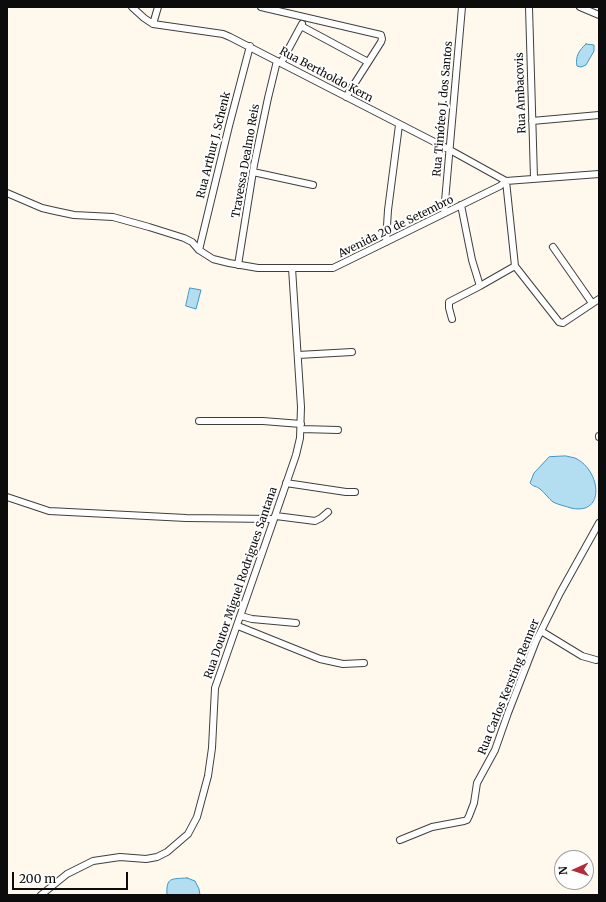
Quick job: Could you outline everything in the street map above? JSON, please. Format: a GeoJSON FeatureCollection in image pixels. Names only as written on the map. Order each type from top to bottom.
{"type":"FeatureCollection","features":[{"type":"Feature","properties":{"kind":"street","name":"Rua Bertholdo Kern"},"geometry":{"type":"LineString","coordinates":[[132,7],[153,24],[223,34],[250,46],[399,125],[450,150],[506,181]]}},
{"type":"Feature","properties":{"kind":"street"},"geometry":{"type":"LineString","coordinates":[[153,24],[158,7]]}},
{"type":"Feature","properties":{"kind":"street"},"geometry":{"type":"LineString","coordinates":[[261,7],[381,35],[381,42],[346,97]]}},
{"type":"Feature","properties":{"kind":"street","name":"Rua Timóteo J. dos Santos"},"geometry":{"type":"LineString","coordinates":[[444,213],[462,7]]}},
{"type":"Feature","properties":{"kind":"street","name":"Rua Ambacovis"},"geometry":{"type":"LineString","coordinates":[[529,7],[534,178]]}},
{"type":"Feature","properties":{"kind":"street"},"geometry":{"type":"LineString","coordinates":[[580,7],[599,15]]}},
{"type":"Feature","properties":{"kind":"street","name":"Travessa Dealmo Reis"},"geometry":{"type":"LineString","coordinates":[[238,265],[253,172],[268,98],[279,62],[301,26],[304,17]]}},
{"type":"Feature","properties":{"kind":"street"},"geometry":{"type":"LineString","coordinates":[[301,26],[368,62]]}},
{"type":"Feature","properties":{"kind":"street","name":"Rua Arthur J. Schenk"},"geometry":{"type":"LineString","coordinates":[[199,250],[250,46]]}},
{"type":"Feature","properties":{"kind":"street"},"geometry":{"type":"LineString","coordinates":[[532,121],[599,115]]}},
{"type":"Feature","properties":{"kind":"street"},"geometry":{"type":"LineString","coordinates":[[386,242],[388,210],[399,125]]}},
{"type":"Feature","properties":{"kind":"street"},"geometry":{"type":"LineString","coordinates":[[253,172],[313,185]]}},
{"type":"Feature","properties":{"kind":"street","name":"Avenida 20 de Setembro"},"geometry":{"type":"LineString","coordinates":[[7,193],[42,208],[74,215],[113,217],[184,238],[192,242],[199,250],[214,259],[238,265],[258,268],[333,268],[500,186],[506,181],[599,174]]}},
{"type":"Feature","properties":{"kind":"street"},"geometry":{"type":"LineString","coordinates":[[506,181],[515,266],[559,322],[563,323],[599,299]]}},
{"type":"Feature","properties":{"kind":"street"},"geometry":{"type":"LineString","coordinates":[[460,205],[472,260],[480,286]]}},
{"type":"Feature","properties":{"kind":"street"},"geometry":{"type":"LineString","coordinates":[[554,247],[592,303]]}},
{"type":"Feature","properties":{"kind":"street"},"geometry":{"type":"LineString","coordinates":[[452,319],[449,302],[515,266]]}},
{"type":"Feature","properties":{"kind":"street","name":"Rua Doutor Miguel Rodrigues Santana"},"geometry":{"type":"LineString","coordinates":[[41,895],[66,874],[85,864],[100,859],[146,859],[167,852],[188,834],[197,817],[208,776],[212,748],[215,688],[238,626],[296,455],[301,426],[292,268]]}},
{"type":"Feature","properties":{"kind":"street"},"geometry":{"type":"LineString","coordinates":[[298,355],[352,352]]}},
{"type":"Feature","properties":{"kind":"street"},"geometry":{"type":"LineString","coordinates":[[199,421],[263,421],[338,430]]}},
{"type":"Feature","properties":{"kind":"street"},"geometry":{"type":"LineString","coordinates":[[286,483],[355,492]]}},
{"type":"Feature","properties":{"kind":"street"},"geometry":{"type":"LineString","coordinates":[[7,497],[49,511],[186,518],[275,518],[316,521],[328,512]]}},
{"type":"Feature","properties":{"kind":"street","name":"Rua Carlos Kersting Renner"},"geometry":{"type":"LineString","coordinates":[[400,840],[432,827],[467,820],[474,803],[477,783],[495,750],[508,713],[541,631],[599,523]]}},
{"type":"Feature","properties":{"kind":"street"},"geometry":{"type":"LineString","coordinates":[[241,616],[252,619],[296,623]]}},
{"type":"Feature","properties":{"kind":"street"},"geometry":{"type":"LineString","coordinates":[[238,626],[320,658],[343,664],[364,663]]}},
{"type":"Feature","properties":{"kind":"street"},"geometry":{"type":"LineString","coordinates":[[541,631],[582,656],[596,660]]}},
{"type":"Feature","properties":{"kind":"water"},"geometry":{"type":"Polygon","coordinates":[[[586,44],[594,45],[594,51],[586,65],[581,67],[577,66],[578,54],[586,44]]]}},
{"type":"Feature","properties":{"kind":"water"},"geometry":{"type":"Polygon","coordinates":[[[190,288],[201,290],[196,309],[186,306],[190,288]]]}},
{"type":"Feature","properties":{"kind":"water"},"geometry":{"type":"Polygon","coordinates":[[[566,456],[575,458],[584,464],[594,481],[596,490],[595,499],[590,505],[582,509],[571,508],[553,502],[538,487],[530,483],[534,473],[549,457],[566,456]]]}},
{"type":"Feature","properties":{"kind":"water"},"geometry":{"type":"Polygon","coordinates":[[[187,878],[195,881],[200,895],[167,895],[167,885],[171,880],[187,878]]]}}]}
